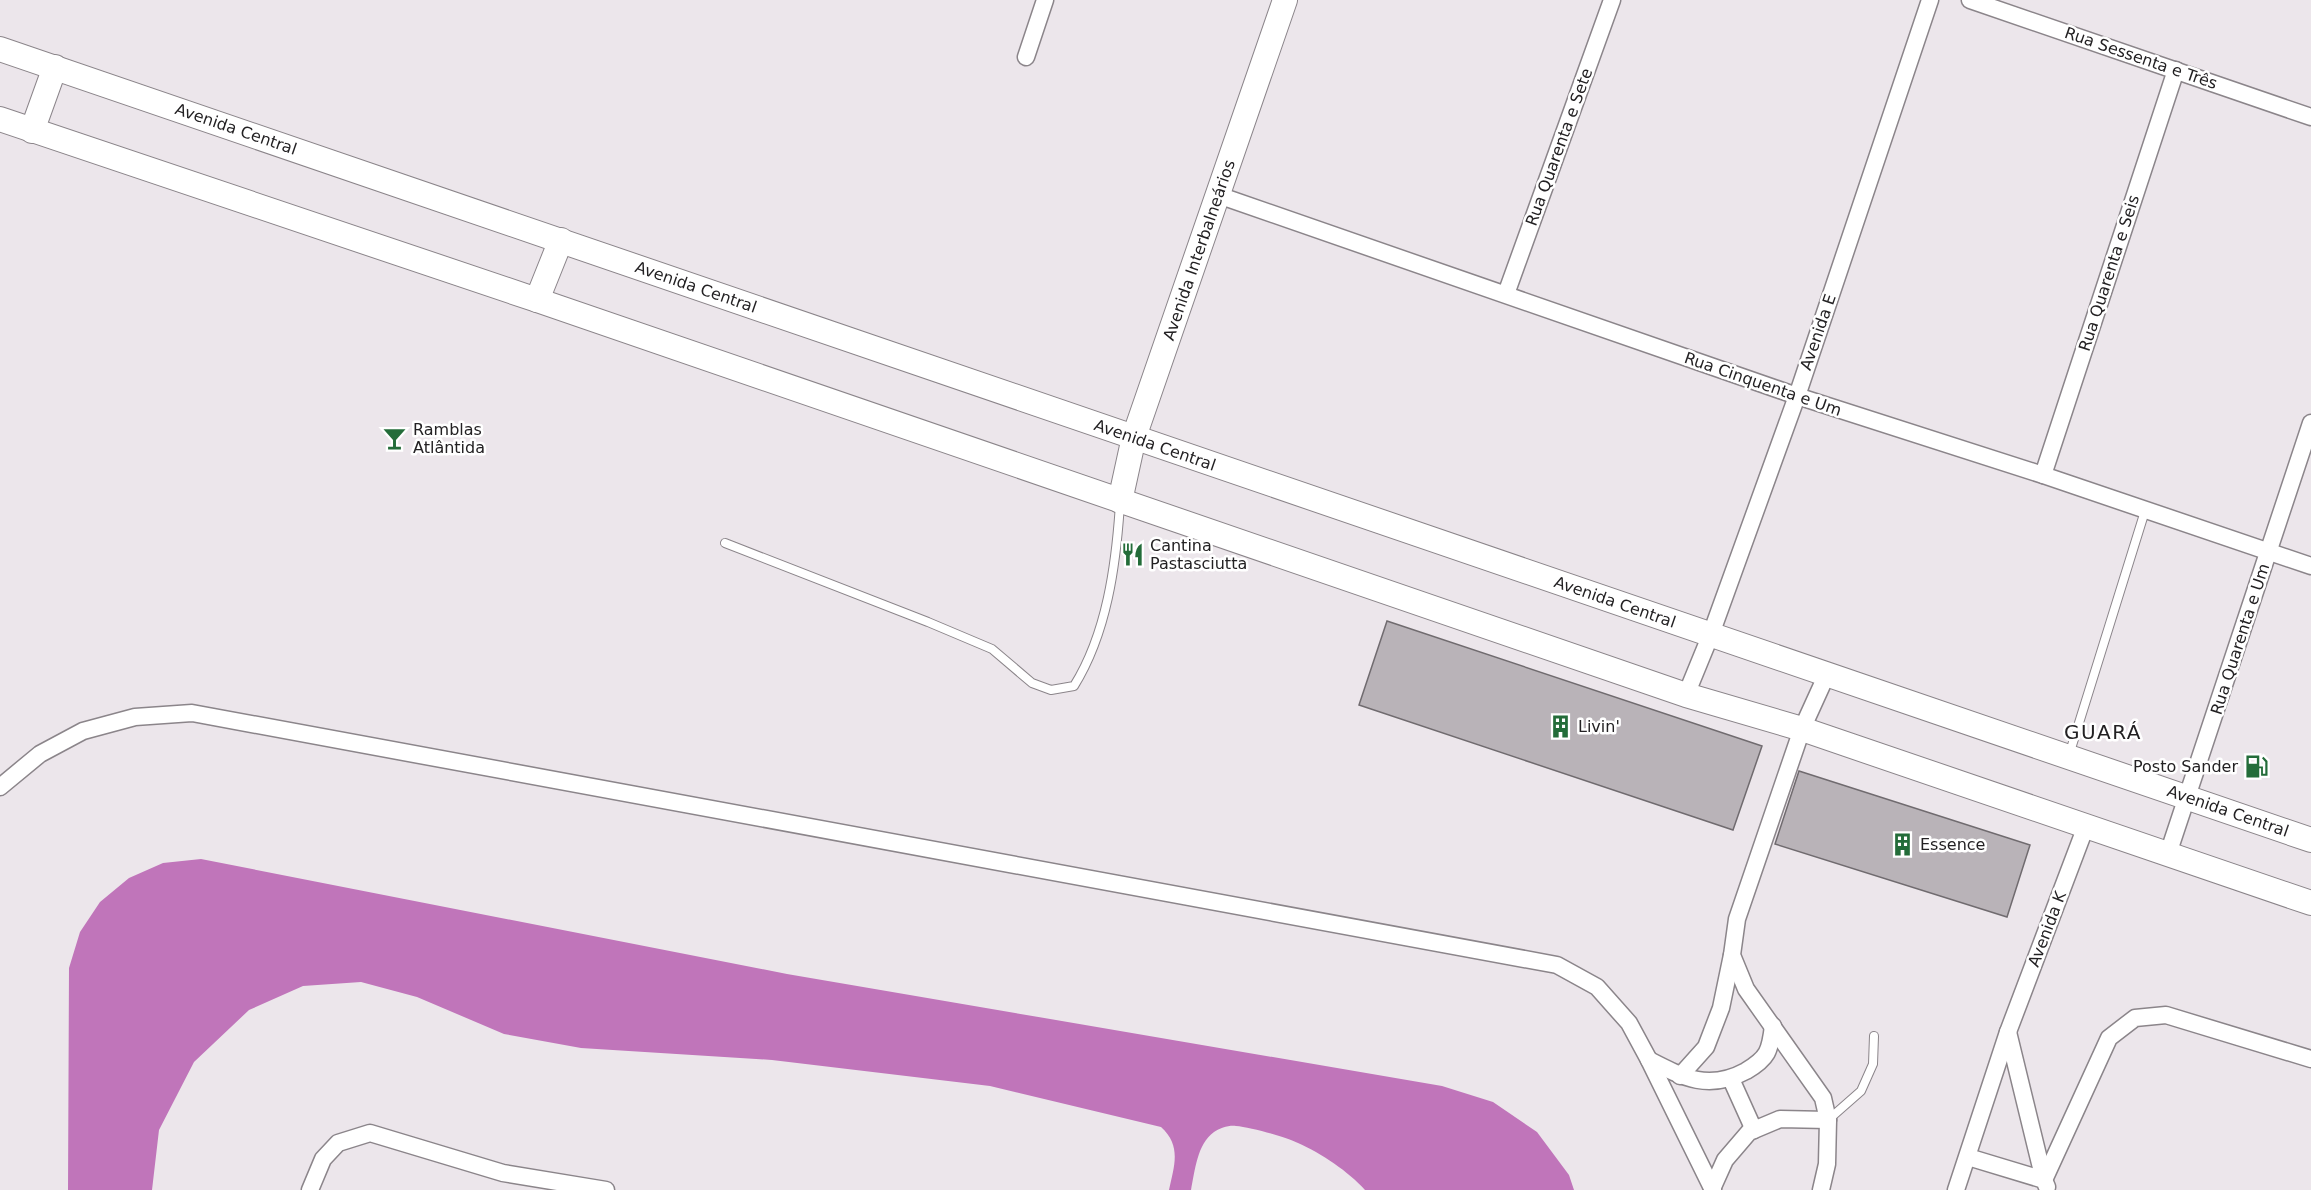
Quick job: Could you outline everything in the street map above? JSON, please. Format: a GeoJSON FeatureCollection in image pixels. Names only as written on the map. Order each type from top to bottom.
{"type":"FeatureCollection","features":[{"type":"Feature","properties":{"kind":"main road","name":"Avenida Interbalneários"},"geometry":{"type":"LineString","coordinates":[[1120,501],[1134,437],[1285,0]]}},
{"type":"Feature","properties":{"kind":"main road","name":"Avenida Central"},"geometry":{"type":"LineString","coordinates":[[0,49],[2311,840]]}},
{"type":"Feature","properties":{"kind":"main road"},"geometry":{"type":"LineString","coordinates":[[32,131],[55,67]]}},
{"type":"Feature","properties":{"kind":"main road"},"geometry":{"type":"LineString","coordinates":[[0,119],[537,300],[1686,695],[1802,729],[2311,903]]}},
{"type":"Feature","properties":{"kind":"main road"},"geometry":{"type":"LineString","coordinates":[[537,300],[561,240]]}},
{"type":"Feature","properties":{"kind":"street"},"geometry":{"type":"LineString","coordinates":[[1026,57],[1045,0]]}},
{"type":"Feature","properties":{"kind":"street","name":"Rua Quarenta e Sete"},"geometry":{"type":"LineString","coordinates":[[1506,294],[1612,0]]}},
{"type":"Feature","properties":{"kind":"street","name":"Avenida E"},"geometry":{"type":"LineString","coordinates":[[1686,695],[1711,634],[1797,396],[1930,0]]}},
{"type":"Feature","properties":{"kind":"street","name":"Rua Sessenta e Três"},"geometry":{"type":"LineString","coordinates":[[1970,0],[2311,117]]}},
{"type":"Feature","properties":{"kind":"street","name":"Rua Quarenta e Seis"},"geometry":{"type":"LineString","coordinates":[[2043,475],[2176,70]]}},
{"type":"Feature","properties":{"kind":"street","name":"Rua Cinquenta e Um"},"geometry":{"type":"LineString","coordinates":[[1218,195],[1797,396],[2043,475],[2145,512],[2311,566]]}},
{"type":"Feature","properties":{"kind":"street","name":"Rua Quarenta e Um"},"geometry":{"type":"LineString","coordinates":[[2168,854],[2311,423]]}},
{"type":"Feature","properties":{"kind":"street"},"geometry":{"type":"LineString","coordinates":[[1680,1076],[1706,1047],[1721,1008],[1737,919],[1802,729],[1827,674]]}},
{"type":"Feature","properties":{"kind":"street"},"geometry":{"type":"LineString","coordinates":[[0,787],[40,754],[83,731],[135,717],[192,713],[1557,965],[1598,987],[1629,1023],[1712,1189]]}},
{"type":"Feature","properties":{"kind":"street","name":"Avenida K"},"geometry":{"type":"LineString","coordinates":[[1956,1190],[2008,1032],[2086,826]]}},
{"type":"Feature","properties":{"kind":"street"},"geometry":{"type":"LineString","coordinates":[[1732,955],[1746,989],[1822,1098],[1828,1120],[1827,1164],[1821,1190]]}},
{"type":"Feature","properties":{"kind":"street"},"geometry":{"type":"LineString","coordinates":[[2046,1185],[2109,1038],[2135,1018],[2166,1015],[2311,1059]]}},
{"type":"Feature","properties":{"kind":"street"},"geometry":{"type":"LineString","coordinates":[[1649,1060],[1680,1076],[1716,1083],[1731,1079],[1757,1065],[1771,1049],[1773,1026]]}},
{"type":"Feature","properties":{"kind":"street"},"geometry":{"type":"LineString","coordinates":[[2008,1032],[2046,1185]]}},
{"type":"Feature","properties":{"kind":"street"},"geometry":{"type":"LineString","coordinates":[[1731,1079],[1754,1130]]}},
{"type":"Feature","properties":{"kind":"street"},"geometry":{"type":"LineString","coordinates":[[1712,1189],[1725,1160],[1749,1132],[1780,1119],[1828,1120]]}},
{"type":"Feature","properties":{"kind":"street"},"geometry":{"type":"LineString","coordinates":[[310,1190],[323,1159],[338,1143],[370,1133],[503,1173],[606,1190]]}},
{"type":"Feature","properties":{"kind":"street"},"geometry":{"type":"LineString","coordinates":[[1968,1157],[2046,1185]]}},
{"type":"Feature","properties":{"kind":"lane"},"geometry":{"type":"LineString","coordinates":[[725,543],[928,621],[992,649],[1032,683],[1051,690],[1074,686],[1087,665],[1110,588],[1117,544],[1120,501]]}},
{"type":"Feature","properties":{"kind":"lane"},"geometry":{"type":"LineString","coordinates":[[2068,757],[2145,512]]}},
{"type":"Feature","properties":{"kind":"lane"},"geometry":{"type":"LineString","coordinates":[[1828,1120],[1861,1091],[1873,1064],[1874,1036]]}},
{"type":"Feature","properties":{"kind":"shaded area"},"geometry":{"type":"Polygon","coordinates":[[[201,859],[787,974],[1442,1086],[1493,1102],[1537,1132],[1569,1175],[1574,1190],[1365,1190],[1343,1170],[1307,1147],[1277,1135],[1233,1126],[1216,1131],[1204,1143],[1191,1190],[1169,1190],[1175,1157],[1174,1149],[1168,1134],[1161,1127],[990,1086],[772,1060],[581,1048],[504,1034],[417,997],[361,982],[303,986],[249,1010],[194,1062],[159,1130],[152,1190],[68,1190],[69,968],[80,932],[100,902],[129,878],[163,863],[201,859]]]}},
{"type":"Feature","properties":{"kind":"building","name":"Livin'"},"geometry":{"type":"Polygon","coordinates":[[[1387,621],[1762,746],[1733,830],[1359,705],[1387,621]]]}},
{"type":"Feature","properties":{"kind":"building","name":"Essence"},"geometry":{"type":"Polygon","coordinates":[[[1799,771],[2030,845],[2007,917],[1775,844],[1799,771]]]}},
{"type":"Feature","properties":{"kind":"place","name":"Ramblas Atlântida"},"geometry":{"type":"Point","coordinates":[395,438]}},
{"type":"Feature","properties":{"kind":"place","name":"Cantina Pastasciutta"},"geometry":{"type":"Point","coordinates":[1132,554]}},
{"type":"Feature","properties":{"kind":"place","name":"Livin'"},"geometry":{"type":"Point","coordinates":[1560,726]}},
{"type":"Feature","properties":{"kind":"place","name":"Posto Sander"},"geometry":{"type":"Point","coordinates":[2256,766]}},
{"type":"Feature","properties":{"kind":"place","name":"Essence"},"geometry":{"type":"Point","coordinates":[1902,844]}},
{"type":"Feature","properties":{"kind":"district","name":"GUARÁ"},"geometry":{"type":"Point","coordinates":[2103,732]}}]}
